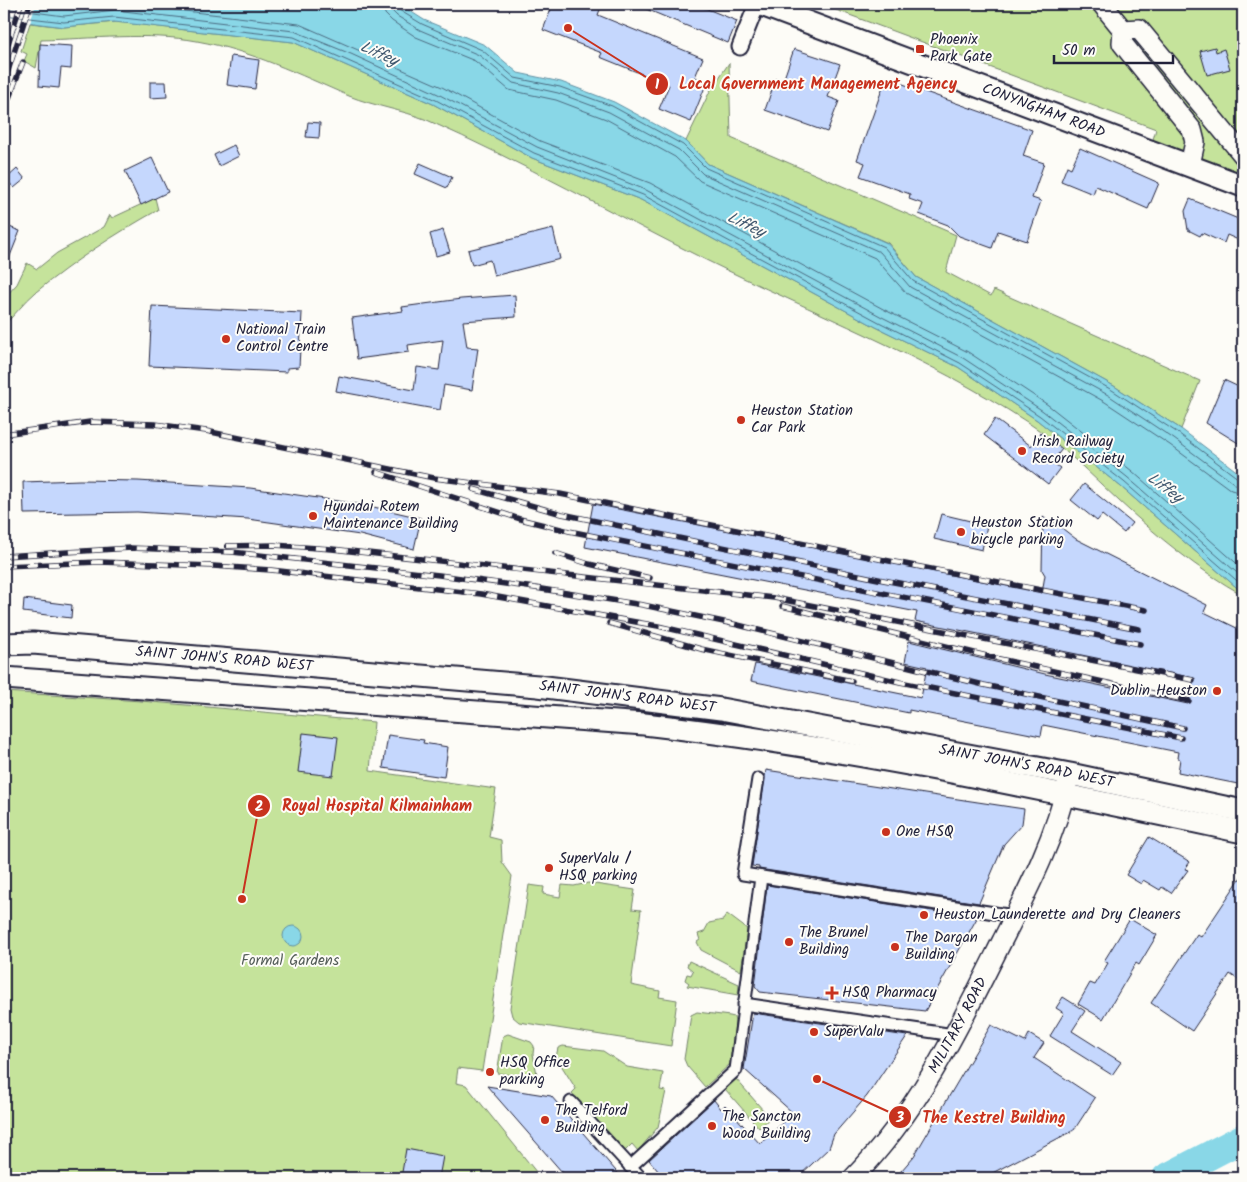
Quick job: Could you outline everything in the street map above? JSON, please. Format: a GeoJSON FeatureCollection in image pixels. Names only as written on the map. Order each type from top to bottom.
{"type":"FeatureCollection","features":[{"type":"Feature","properties":{"kind":"main road","name":"CONYNGHAM ROAD"},"geometry":{"type":"LineString","coordinates":[[758,4],[1243,186]]}},
{"type":"Feature","properties":{"kind":"main road","name":"SAINT JOHN'S ROAD WEST"},"geometry":{"type":"LineString","coordinates":[[4,644],[52,644],[623,696],[722,709],[1068,783],[1243,832]]}},
{"type":"Feature","properties":{"kind":"main road","name":"SAINT JOHN'S ROAD WEST"},"geometry":{"type":"LineString","coordinates":[[4,678],[644,724],[742,735],[1243,811]]}},
{"type":"Feature","properties":{"kind":"street"},"geometry":{"type":"LineString","coordinates":[[740,47],[758,4]]}},
{"type":"Feature","properties":{"kind":"street"},"geometry":{"type":"LineString","coordinates":[[1102,4],[1123,30],[1122,43],[1192,130],[1195,142],[1190,165]]}},
{"type":"Feature","properties":{"kind":"street"},"geometry":{"type":"LineString","coordinates":[[1123,30],[1139,29],[1243,154]]}},
{"type":"Feature","properties":{"kind":"street"},"geometry":{"type":"LineString","coordinates":[[758,779],[744,874],[1014,916]]}},
{"type":"Feature","properties":{"kind":"street","name":"MILITARY ROAD"},"geometry":{"type":"LineString","coordinates":[[853,1178],[874,1157],[898,1126],[954,1035],[1014,916],[1058,819],[1068,783]]}},
{"type":"Feature","properties":{"kind":"street"},"geometry":{"type":"LineString","coordinates":[[630,1167],[736,1070],[761,877]]}},
{"type":"Feature","properties":{"kind":"street"},"geometry":{"type":"LineString","coordinates":[[744,1004],[954,1035]]}},
{"type":"Feature","properties":{"kind":"street"},"geometry":{"type":"LineString","coordinates":[[571,1102],[641,1178]]}},
{"type":"Feature","properties":{"kind":"green space"},"geometry":{"type":"Polygon","coordinates":[[[820,4],[1243,4],[1243,186],[1150,150],[1156,129],[820,4]]]}},
{"type":"Feature","properties":{"kind":"green space"},"geometry":{"type":"Polygon","coordinates":[[[116,22],[293,42],[433,104],[532,158],[641,200],[876,327],[958,367],[1037,420],[1120,486],[1243,595],[1194,564],[1163,540],[1052,440],[989,398],[869,336],[706,260],[533,171],[427,120],[349,96],[256,57],[217,45],[179,38],[139,36],[41,40],[36,68],[24,61],[27,54],[21,51],[30,23],[64,27],[116,22]]]}},
{"type":"Feature","properties":{"kind":"green space"},"geometry":{"type":"Polygon","coordinates":[[[729,63],[731,138],[956,235],[946,272],[991,296],[994,290],[1200,381],[1181,429],[1114,386],[916,277],[888,243],[708,164],[686,141],[710,91],[729,63]]]}},
{"type":"Feature","properties":{"kind":"green space"},"geometry":{"type":"Polygon","coordinates":[[[155,198],[158,210],[111,238],[65,269],[32,296],[4,325],[4,298],[17,284],[27,263],[37,269],[57,253],[104,227],[110,215],[112,218],[155,198]]]}},
{"type":"Feature","properties":{"kind":"green space","name":"Formal Gardens"},"geometry":{"type":"Polygon","coordinates":[[[4,692],[141,701],[374,722],[370,771],[496,789],[489,837],[501,840],[502,862],[512,876],[482,1071],[458,1068],[456,1083],[466,1085],[541,1178],[4,1178],[4,692]]]}},
{"type":"Feature","properties":{"kind":"green space"},"geometry":{"type":"Polygon","coordinates":[[[588,883],[635,890],[632,909],[641,910],[631,985],[660,991],[659,997],[677,1000],[671,1046],[519,1022],[512,1016],[510,1008],[529,885],[544,887],[543,894],[560,897],[562,885],[574,886],[588,883]]]}},
{"type":"Feature","properties":{"kind":"green space"},"geometry":{"type":"Polygon","coordinates":[[[727,914],[747,929],[741,971],[701,950],[697,942],[700,940],[698,934],[704,932],[709,923],[723,920],[727,914]]]}},
{"type":"Feature","properties":{"kind":"green space"},"geometry":{"type":"Polygon","coordinates":[[[689,961],[739,984],[738,995],[687,986],[689,983],[685,980],[687,974],[691,975],[693,971],[687,966],[689,961]]]}},
{"type":"Feature","properties":{"kind":"green space"},"geometry":{"type":"Polygon","coordinates":[[[697,1012],[734,1017],[735,1022],[730,1064],[705,1087],[687,1066],[684,1059],[691,1015],[697,1012]]]}},
{"type":"Feature","properties":{"kind":"green space"},"geometry":{"type":"Polygon","coordinates":[[[508,1034],[531,1042],[534,1046],[533,1054],[538,1079],[497,1073],[503,1036],[508,1034]]]}},
{"type":"Feature","properties":{"kind":"green space"},"geometry":{"type":"Polygon","coordinates":[[[563,1046],[603,1051],[627,1067],[663,1073],[660,1090],[666,1091],[658,1127],[638,1151],[632,1144],[623,1153],[572,1093],[576,1089],[556,1057],[558,1048],[563,1046]]]}},
{"type":"Feature","properties":{"kind":"green space"},"geometry":{"type":"Polygon","coordinates":[[[736,1079],[770,1118],[759,1128],[725,1089],[736,1079]]]}},
{"type":"Feature","properties":{"kind":"water","name":"Liffey"},"geometry":{"type":"Polygon","coordinates":[[[4,4],[399,4],[424,20],[485,45],[518,73],[561,82],[614,102],[686,141],[708,164],[887,243],[916,277],[1114,386],[1181,429],[1243,476],[1243,593],[1120,486],[1037,420],[958,367],[876,327],[641,200],[532,158],[433,104],[293,42],[114,22],[64,27],[4,19],[4,4]]]}},
{"type":"Feature","properties":{"kind":"water"},"geometry":{"type":"Polygon","coordinates":[[[289,926],[297,926],[303,932],[303,940],[297,946],[289,946],[283,940],[283,932],[289,926]]]}},
{"type":"Feature","properties":{"kind":"pier"},"geometry":{"type":"Polygon","coordinates":[[[10,4],[36,4],[30,23],[5,20],[10,4]]]}},
{"type":"Feature","properties":{"kind":"building"},"geometry":{"type":"Polygon","coordinates":[[[553,4],[602,4],[598,15],[703,58],[695,77],[707,82],[691,122],[659,109],[669,85],[600,57],[602,53],[543,30],[553,4]]]}},
{"type":"Feature","properties":{"kind":"building"},"geometry":{"type":"Polygon","coordinates":[[[634,4],[695,4],[737,21],[728,43],[634,4]]]}},
{"type":"Feature","properties":{"kind":"building"},"geometry":{"type":"Polygon","coordinates":[[[40,44],[72,46],[71,69],[61,68],[59,88],[39,86],[40,44]]]}},
{"type":"Feature","properties":{"kind":"building"},"geometry":{"type":"Polygon","coordinates":[[[1215,47],[1216,52],[1224,49],[1230,69],[1207,75],[1200,51],[1215,47]]]}},
{"type":"Feature","properties":{"kind":"building"},"geometry":{"type":"Polygon","coordinates":[[[794,49],[840,64],[828,97],[839,101],[827,132],[765,110],[776,78],[783,81],[794,49]]]}},
{"type":"Feature","properties":{"kind":"building"},"geometry":{"type":"Polygon","coordinates":[[[231,56],[259,60],[255,89],[227,85],[231,56]]]}},
{"type":"Feature","properties":{"kind":"building"},"geometry":{"type":"Polygon","coordinates":[[[886,78],[1032,130],[1023,156],[1044,163],[1032,198],[1041,201],[1027,241],[998,231],[992,248],[959,236],[948,225],[919,214],[923,204],[909,199],[910,194],[860,176],[865,163],[857,160],[886,78]]]}},
{"type":"Feature","properties":{"kind":"building"},"geometry":{"type":"Polygon","coordinates":[[[150,82],[166,82],[167,97],[150,98],[150,82]]]}},
{"type":"Feature","properties":{"kind":"building"},"geometry":{"type":"Polygon","coordinates":[[[308,122],[320,123],[319,138],[306,137],[308,122]]]}},
{"type":"Feature","properties":{"kind":"building"},"geometry":{"type":"Polygon","coordinates":[[[234,145],[239,156],[219,166],[214,155],[234,145]]]}},
{"type":"Feature","properties":{"kind":"building"},"geometry":{"type":"Polygon","coordinates":[[[1080,148],[1159,183],[1148,209],[1096,186],[1093,194],[1061,181],[1067,166],[1071,168],[1080,148]]]}},
{"type":"Feature","properties":{"kind":"building"},"geometry":{"type":"Polygon","coordinates":[[[152,158],[168,192],[141,205],[125,171],[152,158]]]}},
{"type":"Feature","properties":{"kind":"building"},"geometry":{"type":"Polygon","coordinates":[[[420,163],[452,177],[447,188],[415,174],[420,163]]]}},
{"type":"Feature","properties":{"kind":"building"},"geometry":{"type":"Polygon","coordinates":[[[17,169],[25,179],[14,188],[6,179],[17,169]]]}},
{"type":"Feature","properties":{"kind":"building"},"geometry":{"type":"Polygon","coordinates":[[[1190,199],[1243,221],[1243,242],[1227,235],[1224,243],[1202,233],[1200,236],[1188,230],[1185,211],[1190,199]]]}},
{"type":"Feature","properties":{"kind":"building"},"geometry":{"type":"Polygon","coordinates":[[[4,225],[20,231],[4,271],[4,225]]]}},
{"type":"Feature","properties":{"kind":"building"},"geometry":{"type":"Polygon","coordinates":[[[553,229],[560,259],[494,276],[490,260],[472,265],[468,250],[553,229]]]}},
{"type":"Feature","properties":{"kind":"building"},"geometry":{"type":"Polygon","coordinates":[[[443,230],[450,252],[436,256],[430,234],[443,230]]]}},
{"type":"Feature","properties":{"kind":"building"},"geometry":{"type":"Polygon","coordinates":[[[515,295],[516,317],[463,321],[467,347],[478,348],[472,390],[444,385],[440,410],[336,391],[339,376],[414,390],[417,367],[439,370],[443,340],[408,345],[409,352],[357,359],[352,318],[403,311],[402,307],[461,299],[515,295]]]}},
{"type":"Feature","properties":{"kind":"building","name":"National Train Control Centre"},"geometry":{"type":"Polygon","coordinates":[[[152,306],[302,313],[299,367],[287,368],[287,372],[149,366],[152,306]]]}},
{"type":"Feature","properties":{"kind":"building"},"geometry":{"type":"Polygon","coordinates":[[[1224,380],[1243,389],[1243,446],[1206,423],[1224,380]]]}},
{"type":"Feature","properties":{"kind":"building","name":"Irish Railway Record Society"},"geometry":{"type":"Polygon","coordinates":[[[995,419],[1031,446],[1041,433],[1062,449],[1052,462],[1060,468],[1048,484],[984,435],[995,419]]]}},
{"type":"Feature","properties":{"kind":"building","name":"Hyundai Rotem Maintenance Building"},"geometry":{"type":"Polygon","coordinates":[[[80,480],[138,481],[250,488],[365,505],[421,518],[414,549],[360,535],[248,519],[137,512],[24,514],[23,482],[80,480]]]}},
{"type":"Feature","properties":{"kind":"building"},"geometry":{"type":"Polygon","coordinates":[[[1084,484],[1132,523],[1124,533],[1102,515],[1097,521],[1071,500],[1084,484]]]}},
{"type":"Feature","properties":{"kind":"building"},"geometry":{"type":"Polygon","coordinates":[[[593,504],[1042,593],[1045,575],[1042,570],[1043,517],[1054,525],[1054,522],[1076,539],[1207,605],[1204,612],[1243,631],[1243,785],[1178,772],[1180,759],[1177,758],[1178,752],[1043,725],[1041,736],[909,710],[909,713],[751,681],[755,664],[921,698],[927,667],[905,662],[909,641],[1045,674],[1188,704],[1194,678],[915,621],[917,612],[585,547],[593,504]]]}},
{"type":"Feature","properties":{"kind":"building","name":"Heuston Station bicycle parking"},"geometry":{"type":"Polygon","coordinates":[[[941,514],[987,525],[982,550],[934,539],[941,514]]]}},
{"type":"Feature","properties":{"kind":"building"},"geometry":{"type":"Polygon","coordinates":[[[24,599],[72,605],[71,618],[23,612],[24,599]]]}},
{"type":"Feature","properties":{"kind":"building"},"geometry":{"type":"Polygon","coordinates":[[[303,733],[338,737],[333,776],[298,772],[303,733]]]}},
{"type":"Feature","properties":{"kind":"building"},"geometry":{"type":"Polygon","coordinates":[[[388,735],[424,740],[423,743],[448,747],[444,777],[383,768],[388,735]]]}},
{"type":"Feature","properties":{"kind":"building","name":"One HSQ"},"geometry":{"type":"Polygon","coordinates":[[[766,770],[1024,809],[1022,824],[1004,844],[979,903],[759,869],[759,867],[752,866],[766,770]]]}},
{"type":"Feature","properties":{"kind":"building"},"geometry":{"type":"Polygon","coordinates":[[[1149,837],[1190,862],[1185,869],[1188,870],[1171,893],[1162,887],[1160,890],[1143,880],[1141,884],[1126,875],[1149,837]]]}},
{"type":"Feature","properties":{"kind":"building"},"geometry":{"type":"Polygon","coordinates":[[[1243,874],[1243,983],[1230,974],[1192,1031],[1151,1003],[1197,934],[1201,937],[1243,874]]]}},
{"type":"Feature","properties":{"kind":"building","name":"The Dargan Building"},"geometry":{"type":"Polygon","coordinates":[[[767,885],[977,918],[925,1011],[760,992],[755,986],[767,885]]]}},
{"type":"Feature","properties":{"kind":"building"},"geometry":{"type":"Polygon","coordinates":[[[1130,919],[1157,935],[1139,965],[1136,963],[1103,1019],[1078,1004],[1090,983],[1095,985],[1108,963],[1104,961],[1130,919]]]}},
{"type":"Feature","properties":{"kind":"building"},"geometry":{"type":"Polygon","coordinates":[[[1063,997],[1085,1011],[1072,1031],[1121,1062],[1112,1075],[1050,1036],[1064,1013],[1056,1008],[1063,997]]]}},
{"type":"Feature","properties":{"kind":"building"},"geometry":{"type":"Polygon","coordinates":[[[753,1013],[907,1036],[867,1096],[834,1134],[829,1148],[797,1178],[664,1178],[649,1160],[714,1100],[721,1109],[725,1105],[760,1144],[793,1113],[744,1069],[753,1013]]]}},
{"type":"Feature","properties":{"kind":"building"},"geometry":{"type":"Polygon","coordinates":[[[991,1025],[1025,1042],[1029,1034],[1044,1043],[1034,1058],[1095,1098],[1074,1130],[983,1178],[895,1178],[914,1156],[991,1025]]]}},
{"type":"Feature","properties":{"kind":"building","name":"The Telford Building"},"geometry":{"type":"Polygon","coordinates":[[[487,1086],[551,1096],[622,1178],[571,1178],[562,1172],[487,1086]]]}},
{"type":"Feature","properties":{"kind":"building"},"geometry":{"type":"Polygon","coordinates":[[[406,1149],[443,1156],[439,1178],[401,1178],[406,1149]]]}},
{"type":"Feature","properties":{"kind":"waterway"},"geometry":{"type":"LineString","coordinates":[[1166,1178],[1243,1138]]}},
{"type":"Feature","properties":{"kind":"railway"},"geometry":{"type":"LineString","coordinates":[[4,56],[21,4]]}},
{"type":"Feature","properties":{"kind":"railway"},"geometry":{"type":"LineString","coordinates":[[4,83],[30,4]]}},
{"type":"Feature","properties":{"kind":"railway"},"geometry":{"type":"LineString","coordinates":[[4,111],[23,62]]}},
{"type":"Feature","properties":{"kind":"railway"},"geometry":{"type":"LineString","coordinates":[[4,434],[90,422],[155,424],[206,431],[434,478],[560,494],[879,559],[1146,610]]}},
{"type":"Feature","properties":{"kind":"railway"},"geometry":{"type":"LineString","coordinates":[[376,472],[520,519],[569,531],[1140,644]]}},
{"type":"Feature","properties":{"kind":"railway"},"geometry":{"type":"LineString","coordinates":[[473,489],[562,514],[878,579],[1139,629]]}},
{"type":"Feature","properties":{"kind":"railway"},"geometry":{"type":"LineString","coordinates":[[227,546],[274,545],[332,549],[774,598],[1193,680]]}},
{"type":"Feature","properties":{"kind":"railway"},"geometry":{"type":"LineString","coordinates":[[4,556],[131,548],[232,552],[439,575],[535,588],[643,605],[738,625],[984,685],[1183,728]]}},
{"type":"Feature","properties":{"kind":"railway"},"geometry":{"type":"LineString","coordinates":[[555,553],[589,564],[650,578]]}},
{"type":"Feature","properties":{"kind":"railway"},"geometry":{"type":"LineString","coordinates":[[4,566],[99,562],[213,566],[271,570],[481,594],[658,626],[900,682],[1181,738]]}},
{"type":"Feature","properties":{"kind":"railway"},"geometry":{"type":"LineString","coordinates":[[782,606],[995,658],[1189,701]]}},
{"type":"Feature","properties":{"kind":"railway"},"geometry":{"type":"LineString","coordinates":[[609,623],[701,649],[852,681]]}},
{"type":"Feature","properties":{"kind":"place","name":"Local Government Management Agency"},"geometry":{"type":"Point","coordinates":[568,28]}},
{"type":"Feature","properties":{"kind":"place","name":"Phoenix Park Gate"},"geometry":{"type":"Point","coordinates":[920,49]}},
{"type":"Feature","properties":{"kind":"place","name":"National Train Control Centre"},"geometry":{"type":"Point","coordinates":[226,339]}},
{"type":"Feature","properties":{"kind":"place","name":"Heuston Station Car Park"},"geometry":{"type":"Point","coordinates":[741,420]}},
{"type":"Feature","properties":{"kind":"place","name":"Irish Railway Record Society"},"geometry":{"type":"Point","coordinates":[1022,451]}},
{"type":"Feature","properties":{"kind":"place","name":"Hyundai Rotem Maintenance Building"},"geometry":{"type":"Point","coordinates":[313,516]}},
{"type":"Feature","properties":{"kind":"place","name":"Heuston Station bicycle parking"},"geometry":{"type":"Point","coordinates":[961,532]}},
{"type":"Feature","properties":{"kind":"place","name":"Dublin Heuston"},"geometry":{"type":"Point","coordinates":[1217,691]}},
{"type":"Feature","properties":{"kind":"place","name":"One HSQ"},"geometry":{"type":"Point","coordinates":[886,832]}},
{"type":"Feature","properties":{"kind":"place","name":"SuperValu / HSQ parking"},"geometry":{"type":"Point","coordinates":[549,868]}},
{"type":"Feature","properties":{"kind":"place","name":"Royal Hospital Kilmainham"},"geometry":{"type":"Point","coordinates":[242,899]}},
{"type":"Feature","properties":{"kind":"place","name":"Heuston Launderette and Dry Cleaners"},"geometry":{"type":"Point","coordinates":[924,915]}},
{"type":"Feature","properties":{"kind":"place","name":"The Brunel Building"},"geometry":{"type":"Point","coordinates":[789,942]}},
{"type":"Feature","properties":{"kind":"place","name":"The Dargan Building"},"geometry":{"type":"Point","coordinates":[895,947]}},
{"type":"Feature","properties":{"kind":"place","name":"HSQ Pharmacy"},"geometry":{"type":"Point","coordinates":[832,993]}},
{"type":"Feature","properties":{"kind":"place","name":"SuperValu"},"geometry":{"type":"Point","coordinates":[814,1032]}},
{"type":"Feature","properties":{"kind":"place","name":"HSQ Office parking"},"geometry":{"type":"Point","coordinates":[490,1072]}},
{"type":"Feature","properties":{"kind":"place","name":"The Kestrel Building"},"geometry":{"type":"Point","coordinates":[817,1079]}},
{"type":"Feature","properties":{"kind":"place","name":"The Telford Building"},"geometry":{"type":"Point","coordinates":[545,1120]}},
{"type":"Feature","properties":{"kind":"place","name":"The Sancton Wood Building"},"geometry":{"type":"Point","coordinates":[712,1126]}}]}
